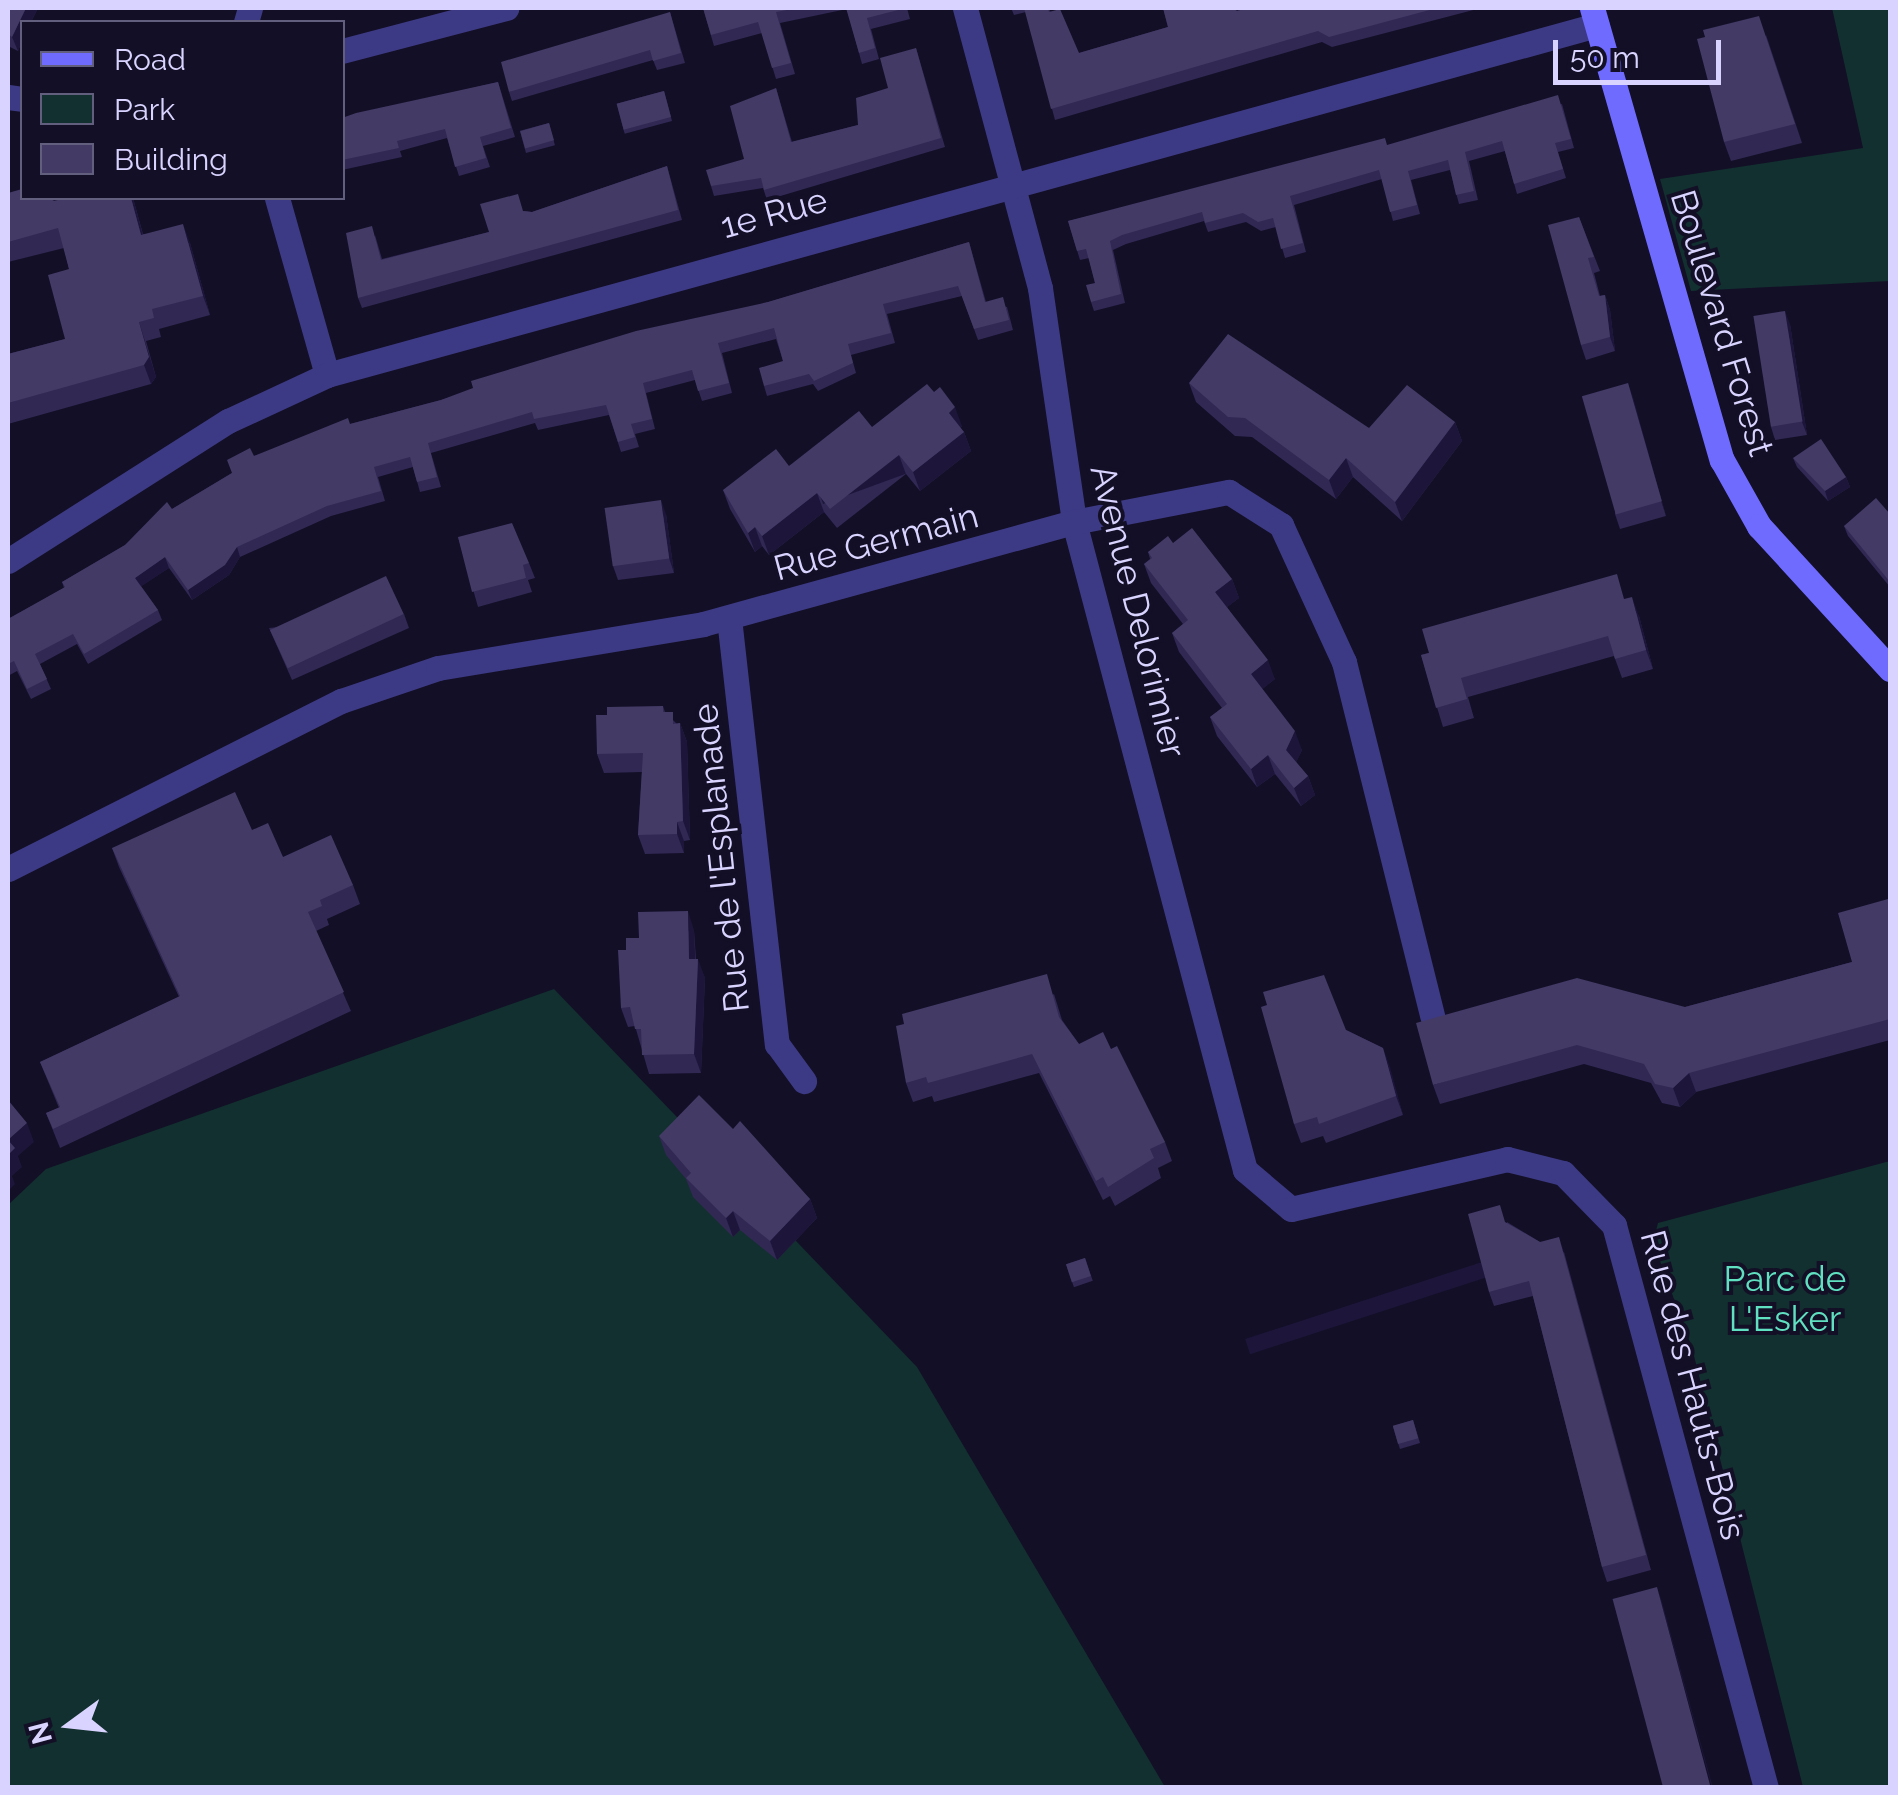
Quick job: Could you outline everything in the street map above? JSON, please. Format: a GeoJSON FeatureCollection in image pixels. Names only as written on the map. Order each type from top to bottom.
{"type":"FeatureCollection","features":[{"type":"Feature","properties":{"kind":"street"},"geometry":{"type":"LineString","coordinates":[[345,50],[506,8]]}},
{"type":"Feature","properties":{"kind":"street","name":"Avenue Delorimier"},"geometry":{"type":"LineString","coordinates":[[965,8],[1040,288],[1074,522],[1244,1170],[1292,1208]]}},
{"type":"Feature","properties":{"kind":"street","name":"1e Rue"},"geometry":{"type":"LineString","coordinates":[[8,561],[228,420],[326,375],[1014,186],[1594,16]]}},
{"type":"Feature","properties":{"kind":"street","name":"Boulevard Forest"},"geometry":{"type":"LineString","coordinates":[[1594,16],[1722,460],[1758,526],[1890,669]]}},
{"type":"Feature","properties":{"kind":"street"},"geometry":{"type":"LineString","coordinates":[[277,200],[326,375]]}},
{"type":"Feature","properties":{"kind":"street","name":"Rue Germain"},"geometry":{"type":"LineString","coordinates":[[8,869],[357,696],[438,668],[729,618],[1074,522],[1229,492],[1282,526],[1344,662],[1432,1016]]}},
{"type":"Feature","properties":{"kind":"street","name":"Rue de l'Esplanade"},"geometry":{"type":"LineString","coordinates":[[729,618],[777,1044],[804,1081]]}},
{"type":"Feature","properties":{"kind":"street","name":"Rue des Hauts-Bois"},"geometry":{"type":"LineString","coordinates":[[1292,1208],[1508,1159],[1563,1173],[1614,1225],[1766,1788]]}},
{"type":"Feature","properties":{"kind":"green space"},"geometry":{"type":"Polygon","coordinates":[[[1832,8],[1890,8],[1890,281],[1691,291],[1660,179],[1863,148],[1832,8]]]}},
{"type":"Feature","properties":{"kind":"green space"},"geometry":{"type":"Polygon","coordinates":[[[554,989],[917,1367],[1165,1787],[8,1788],[8,1205],[46,1169],[554,989]]]}},
{"type":"Feature","properties":{"kind":"green space","name":"Parc de L'Esker"},"geometry":{"type":"Polygon","coordinates":[[[1890,1161],[1890,1787],[1803,1787],[1692,1348],[1653,1242],[1658,1223],[1890,1161]]]}},
{"type":"Feature","properties":{"kind":"building"},"geometry":{"type":"Polygon","coordinates":[[[8,8],[26,8],[12,37],[8,34],[8,8]]]}},
{"type":"Feature","properties":{"kind":"building"},"geometry":{"type":"Polygon","coordinates":[[[703,8],[798,8],[776,12],[791,63],[772,68],[758,22],[711,35],[703,8]]]}},
{"type":"Feature","properties":{"kind":"building"},"geometry":{"type":"Polygon","coordinates":[[[846,8],[906,8],[867,18],[875,48],[859,53],[846,8]]]}},
{"type":"Feature","properties":{"kind":"building"},"geometry":{"type":"Polygon","coordinates":[[[1024,8],[1048,8],[1049,12],[1060,9],[1079,53],[1168,27],[1163,8],[1437,8],[1329,37],[1318,31],[1051,109],[1024,8]]]}},
{"type":"Feature","properties":{"kind":"building"},"geometry":{"type":"Polygon","coordinates":[[[670,12],[681,53],[653,61],[650,50],[509,92],[501,62],[670,12]]]}},
{"type":"Feature","properties":{"kind":"building"},"geometry":{"type":"Polygon","coordinates":[[[1759,16],[1795,124],[1724,142],[1697,39],[1705,37],[1703,30],[1759,16]]]}},
{"type":"Feature","properties":{"kind":"building"},"geometry":{"type":"Polygon","coordinates":[[[916,48],[941,138],[764,190],[761,178],[711,186],[706,170],[744,159],[730,106],[776,88],[791,142],[858,125],[856,98],[888,88],[880,58],[916,48]]]}},
{"type":"Feature","properties":{"kind":"building"},"geometry":{"type":"Polygon","coordinates":[[[498,82],[511,128],[480,137],[486,158],[455,167],[445,129],[397,141],[399,148],[345,159],[345,117],[498,82]]]}},
{"type":"Feature","properties":{"kind":"building"},"geometry":{"type":"Polygon","coordinates":[[[664,91],[671,117],[624,130],[617,104],[664,91]]]}},
{"type":"Feature","properties":{"kind":"building"},"geometry":{"type":"Polygon","coordinates":[[[1558,95],[1571,139],[1555,143],[1563,169],[1514,184],[1502,141],[1465,152],[1474,191],[1456,195],[1448,160],[1408,171],[1417,205],[1390,212],[1379,170],[1290,196],[1303,243],[1281,249],[1273,218],[1258,222],[1243,213],[1205,223],[1202,212],[1110,241],[1121,294],[1091,302],[1086,285],[1095,283],[1086,249],[1077,251],[1068,221],[1385,138],[1387,145],[1558,95]]]}},
{"type":"Feature","properties":{"kind":"building"},"geometry":{"type":"Polygon","coordinates":[[[549,123],[554,140],[525,149],[520,131],[549,123]]]}},
{"type":"Feature","properties":{"kind":"building"},"geometry":{"type":"Polygon","coordinates":[[[667,166],[678,210],[358,298],[346,233],[372,226],[381,260],[489,232],[480,204],[518,194],[523,211],[532,212],[667,166]]]}},
{"type":"Feature","properties":{"kind":"building"},"geometry":{"type":"Polygon","coordinates":[[[20,190],[20,200],[132,200],[141,235],[183,224],[203,296],[152,309],[154,318],[139,322],[149,357],[144,365],[8,403],[8,354],[65,339],[48,275],[69,269],[58,228],[8,242],[8,193],[20,190]]]}},
{"type":"Feature","properties":{"kind":"building"},"geometry":{"type":"Polygon","coordinates":[[[1579,217],[1594,257],[1588,258],[1599,296],[1605,295],[1610,337],[1581,345],[1548,225],[1579,217]]]}},
{"type":"Feature","properties":{"kind":"building"},"geometry":{"type":"Polygon","coordinates":[[[969,242],[985,302],[1003,297],[1009,320],[974,329],[958,286],[883,304],[891,333],[848,344],[853,363],[814,381],[809,374],[764,386],[759,368],[783,361],[774,328],[718,343],[729,383],[698,391],[692,370],[643,383],[652,419],[631,424],[635,437],[618,442],[606,405],[534,419],[532,412],[428,443],[437,477],[417,482],[410,457],[374,467],[381,491],[327,506],[237,547],[225,565],[188,590],[165,557],[135,578],[158,610],[84,654],[73,634],[35,654],[47,679],[27,689],[14,661],[8,664],[8,619],[65,587],[62,582],[125,545],[167,502],[172,509],[232,473],[227,460],[250,448],[254,456],[348,418],[350,424],[441,400],[473,388],[471,381],[636,331],[768,302],[969,242]]]}},
{"type":"Feature","properties":{"kind":"building"},"geometry":{"type":"Polygon","coordinates":[[[1785,311],[1803,422],[1771,427],[1753,316],[1785,311]]]}},
{"type":"Feature","properties":{"kind":"building"},"geometry":{"type":"Polygon","coordinates":[[[1228,334],[1369,428],[1407,385],[1455,422],[1395,502],[1346,458],[1329,480],[1245,418],[1228,417],[1189,383],[1228,334]]]}},
{"type":"Feature","properties":{"kind":"building"},"geometry":{"type":"Polygon","coordinates":[[[1628,383],[1662,501],[1616,514],[1582,396],[1628,383]]]}},
{"type":"Feature","properties":{"kind":"building"},"geometry":{"type":"Polygon","coordinates":[[[927,384],[934,392],[940,387],[955,407],[949,413],[964,432],[913,472],[899,455],[830,509],[817,493],[762,536],[755,527],[748,533],[723,490],[776,449],[789,466],[859,411],[872,427],[927,384]]]}},
{"type":"Feature","properties":{"kind":"building"},"geometry":{"type":"Polygon","coordinates":[[[1821,439],[1846,477],[1825,491],[1793,458],[1821,439]]]}},
{"type":"Feature","properties":{"kind":"building"},"geometry":{"type":"Polygon","coordinates":[[[1876,498],[1890,514],[1890,582],[1844,526],[1876,498]]]}},
{"type":"Feature","properties":{"kind":"building"},"geometry":{"type":"Polygon","coordinates":[[[661,500],[669,558],[613,566],[605,508],[661,500]]]}},
{"type":"Feature","properties":{"kind":"building"},"geometry":{"type":"Polygon","coordinates":[[[512,523],[529,563],[523,565],[526,578],[472,592],[458,537],[512,523]]]}},
{"type":"Feature","properties":{"kind":"building"},"geometry":{"type":"Polygon","coordinates":[[[1192,528],[1232,579],[1215,592],[1268,660],[1251,674],[1295,731],[1286,750],[1308,776],[1294,788],[1268,755],[1251,769],[1210,717],[1227,704],[1172,633],[1188,620],[1144,564],[1152,558],[1148,552],[1168,536],[1173,543],[1192,528]]]}},
{"type":"Feature","properties":{"kind":"building"},"geometry":{"type":"Polygon","coordinates":[[[1617,574],[1624,599],[1632,597],[1646,650],[1615,659],[1608,636],[1461,678],[1467,699],[1436,708],[1421,655],[1429,653],[1422,629],[1617,574]]]}},
{"type":"Feature","properties":{"kind":"building"},"geometry":{"type":"Polygon","coordinates":[[[386,576],[404,614],[288,668],[270,630],[386,576]]]}},
{"type":"Feature","properties":{"kind":"building"},"geometry":{"type":"Polygon","coordinates":[[[663,706],[663,712],[673,712],[673,724],[680,723],[683,821],[677,822],[677,834],[638,835],[643,753],[597,754],[596,715],[607,715],[607,707],[663,706]]]}},
{"type":"Feature","properties":{"kind":"building"},"geometry":{"type":"Polygon","coordinates":[[[235,792],[252,830],[268,823],[283,857],[331,835],[353,885],[320,900],[322,906],[308,912],[344,992],[53,1129],[46,1113],[60,1107],[40,1062],[180,996],[112,848],[235,792]]]}},
{"type":"Feature","properties":{"kind":"building"},"geometry":{"type":"Polygon","coordinates":[[[1888,899],[1890,1019],[1689,1073],[1673,1088],[1655,1084],[1644,1064],[1577,1045],[1433,1085],[1416,1023],[1577,978],[1685,1007],[1852,962],[1838,913],[1888,899]]]}},
{"type":"Feature","properties":{"kind":"building"},"geometry":{"type":"Polygon","coordinates":[[[688,911],[689,959],[698,959],[694,1054],[642,1055],[641,1029],[635,1029],[630,1007],[621,1008],[618,950],[626,950],[626,938],[639,938],[638,912],[688,911]]]}},
{"type":"Feature","properties":{"kind":"building"},"geometry":{"type":"Polygon","coordinates":[[[1047,974],[1059,1017],[1079,1044],[1103,1032],[1111,1049],[1117,1046],[1165,1142],[1150,1149],[1154,1158],[1108,1187],[1103,1177],[1096,1181],[1032,1054],[928,1083],[926,1077],[906,1083],[896,1026],[904,1024],[902,1014],[1047,974]]]}},
{"type":"Feature","properties":{"kind":"building"},"geometry":{"type":"Polygon","coordinates":[[[1324,975],[1346,1030],[1383,1048],[1396,1096],[1319,1124],[1317,1117],[1294,1124],[1261,1007],[1267,1005],[1263,992],[1324,975]]]}},
{"type":"Feature","properties":{"kind":"building"},"geometry":{"type":"Polygon","coordinates":[[[699,1095],[733,1129],[740,1121],[810,1199],[770,1241],[733,1211],[726,1218],[686,1178],[691,1173],[659,1136],[699,1095]]]}},
{"type":"Feature","properties":{"kind":"building"},"geometry":{"type":"Polygon","coordinates":[[[8,1100],[27,1123],[8,1140],[8,1100]]]}},
{"type":"Feature","properties":{"kind":"building"},"geometry":{"type":"Polygon","coordinates":[[[1500,1205],[1505,1222],[1540,1242],[1559,1237],[1646,1555],[1602,1567],[1529,1281],[1489,1292],[1468,1214],[1500,1205]]]}},
{"type":"Feature","properties":{"kind":"building"},"geometry":{"type":"Polygon","coordinates":[[[1085,1258],[1091,1276],[1072,1282],[1066,1264],[1085,1258]]]}},
{"type":"Feature","properties":{"kind":"building"},"geometry":{"type":"Polygon","coordinates":[[[1413,1420],[1418,1438],[1398,1444],[1393,1426],[1413,1420]]]}},
{"type":"Feature","properties":{"kind":"building"},"geometry":{"type":"Polygon","coordinates":[[[1657,1587],[1711,1788],[1663,1788],[1613,1599],[1657,1587]]]}}]}
